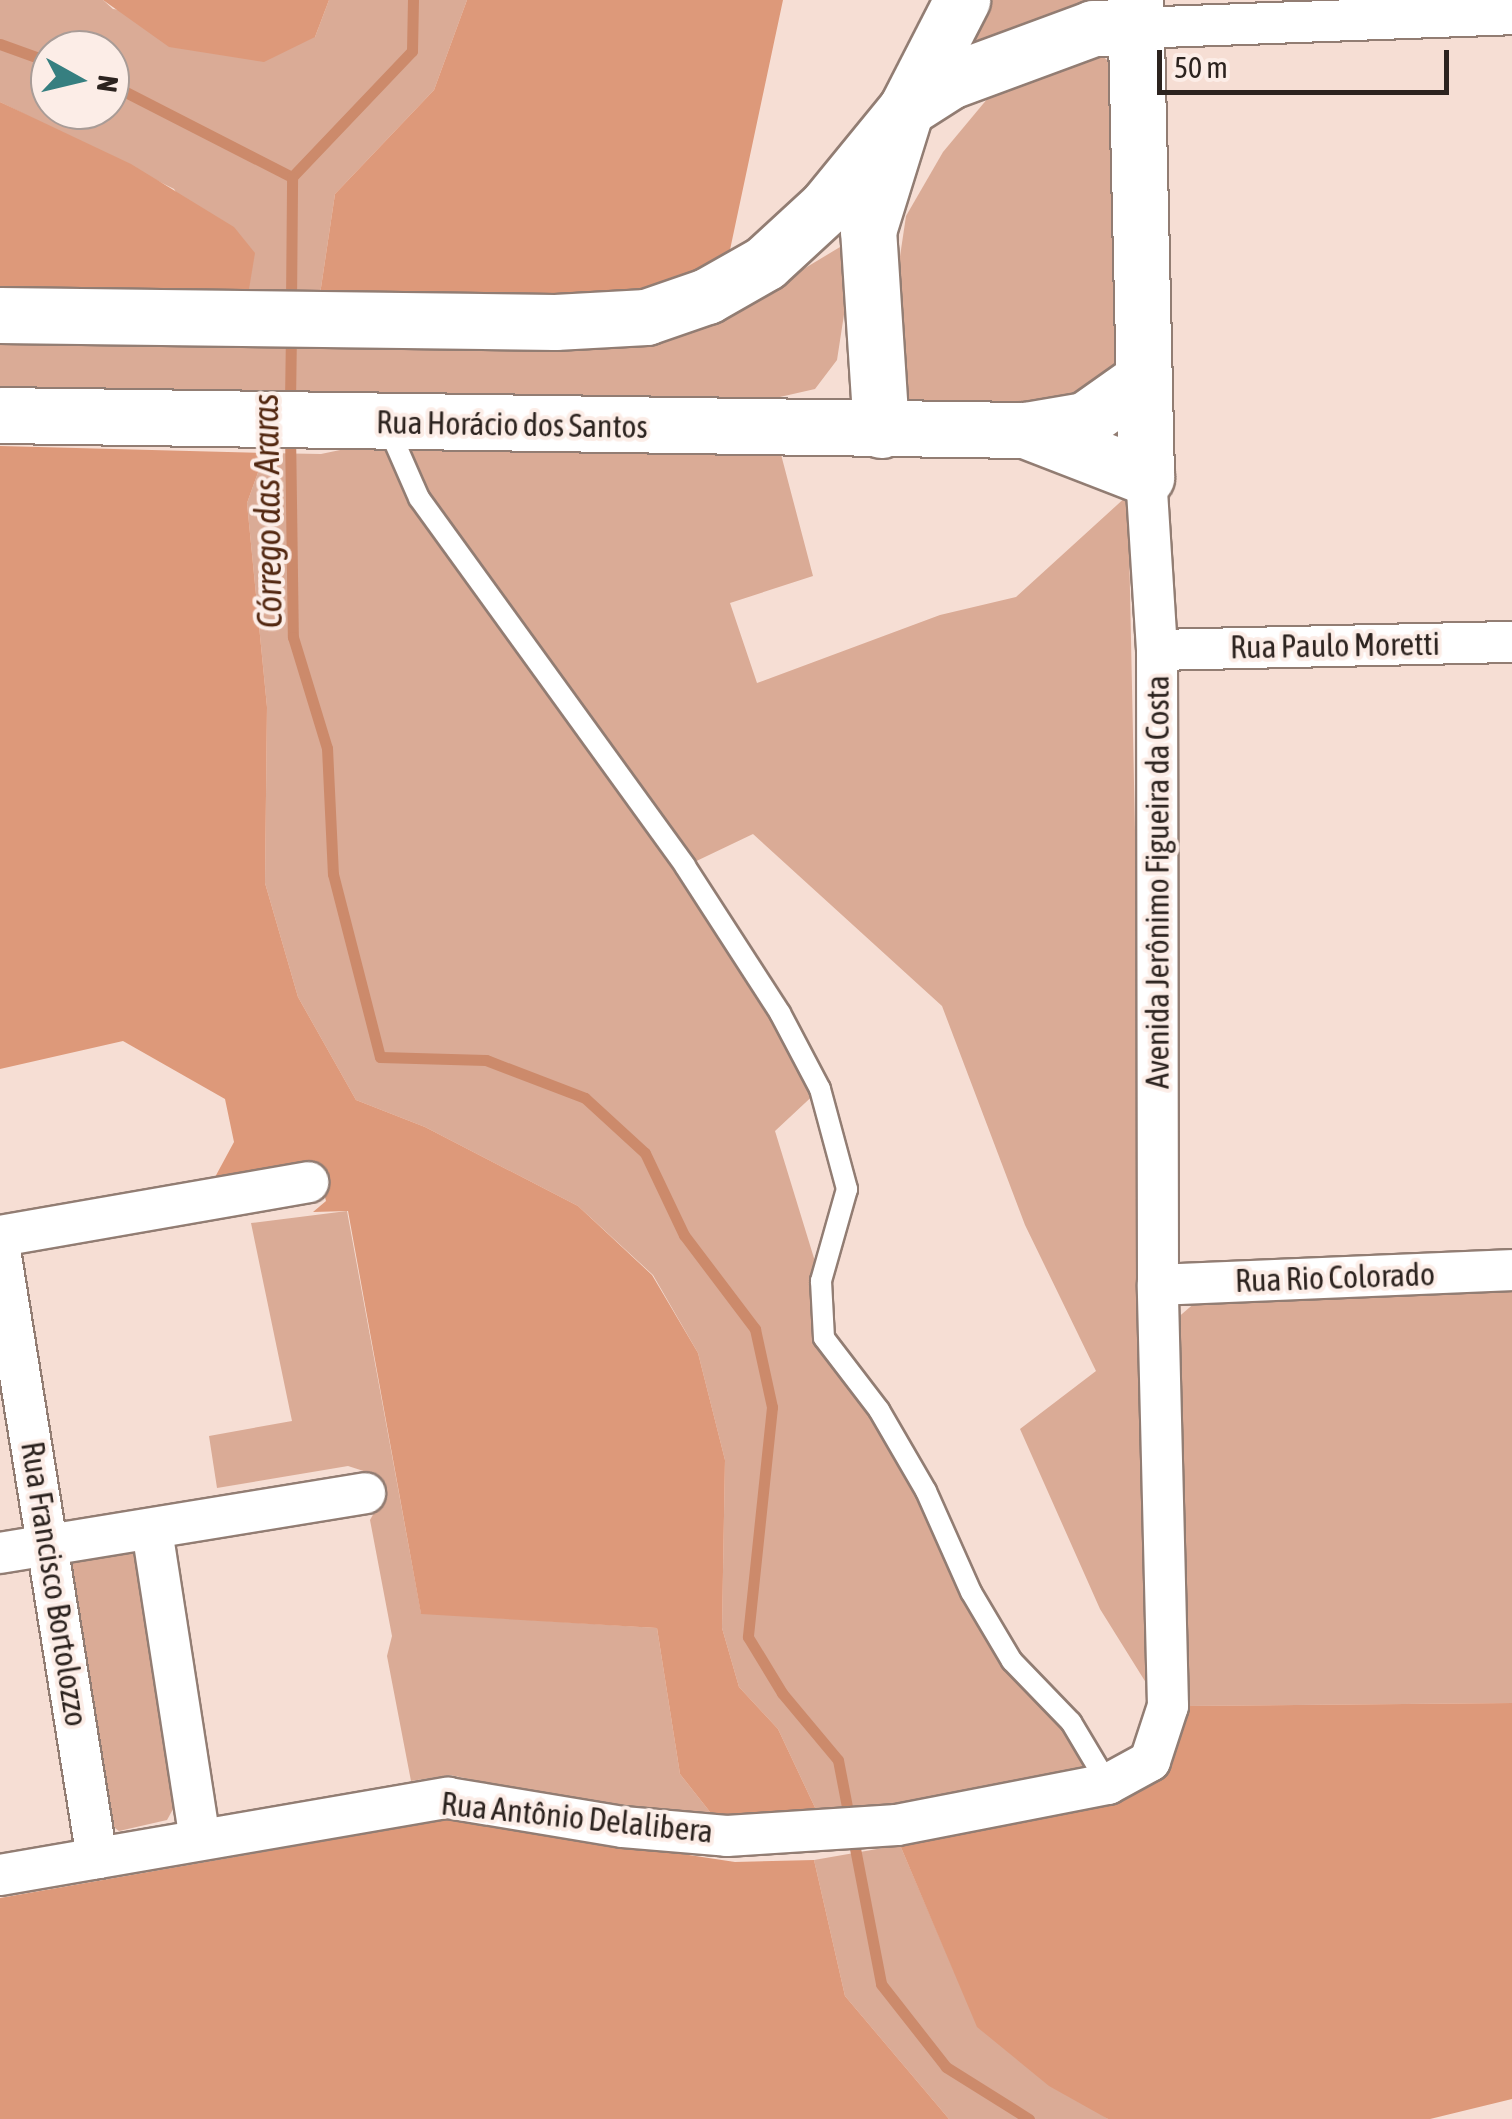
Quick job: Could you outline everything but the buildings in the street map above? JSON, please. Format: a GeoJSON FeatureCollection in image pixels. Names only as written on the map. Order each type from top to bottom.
{"type":"FeatureCollection","features":[{"type":"Feature","properties":{"kind":"main road"},"geometry":{"type":"LineString","coordinates":[[881,430],[868,231],[906,109],[962,0]]}},
{"type":"Feature","properties":{"kind":"main road"},"geometry":{"type":"LineString","coordinates":[[0,315],[318,319],[646,317],[707,296],[765,263],[826,207],[906,109],[950,81],[1135,14]]}},
{"type":"Feature","properties":{"kind":"main road","name":"Avenida Jerônimo Figueira da Costa"},"geometry":{"type":"LineString","coordinates":[[1135,14],[1146,477]]}},
{"type":"Feature","properties":{"kind":"main road","name":"Rua Horácio dos Santos"},"geometry":{"type":"LineString","coordinates":[[0,415],[314,423],[1024,430],[1085,420],[1144,378]]}},
{"type":"Feature","properties":{"kind":"main road","name":"Rua Horácio dos Santos"},"geometry":{"type":"LineString","coordinates":[[1024,430],[1146,477]]}},
{"type":"Feature","properties":{"kind":"street"},"geometry":{"type":"LineString","coordinates":[[1135,14],[1512,14]]}},
{"type":"Feature","properties":{"kind":"street","name":"Avenida Jerônimo Figueira da Costa"},"geometry":{"type":"LineString","coordinates":[[1146,477],[1157,650],[1158,1285],[1168,1706],[1150,1761]]}},
{"type":"Feature","properties":{"kind":"street","name":"Rua Paulo Moretti"},"geometry":{"type":"LineString","coordinates":[[1157,650],[1512,642]]}},
{"type":"Feature","properties":{"kind":"street"},"geometry":{"type":"LineString","coordinates":[[0,1236],[308,1182]]}},
{"type":"Feature","properties":{"kind":"street","name":"Rua Francisco Bortolozzo"},"geometry":{"type":"LineString","coordinates":[[0,1250],[98,1858]]}},
{"type":"Feature","properties":{"kind":"street","name":"Rua Rio Colorado"},"geometry":{"type":"LineString","coordinates":[[1158,1285],[1512,1270]]}},
{"type":"Feature","properties":{"kind":"street"},"geometry":{"type":"LineString","coordinates":[[0,1553],[365,1493]]}},
{"type":"Feature","properties":{"kind":"street"},"geometry":{"type":"LineString","coordinates":[[152,1530],[200,1839]]}},
{"type":"Feature","properties":{"kind":"street","name":"Rua Antônio Delalibera"},"geometry":{"type":"LineString","coordinates":[[0,1874],[448,1798],[640,1828],[727,1836],[897,1825],[1108,1784],[1150,1761]]}},
{"type":"Feature","properties":{"kind":"lane"},"geometry":{"type":"LineString","coordinates":[[386,424],[420,498],[724,922],[820,1088],[847,1189],[821,1280],[824,1338],[916,1475],[970,1592],[1012,1661],[1071,1722],[1108,1784]]}},
{"type":"Feature","properties":{"kind":"shaded area"},"geometry":{"type":"Polygon","coordinates":[[[0,0],[103,0],[113,9],[315,37],[329,0],[467,0],[434,90],[335,194],[319,301],[247,301],[174,189],[56,130],[130,130],[130,30],[30,30],[30,117],[0,102],[0,0]]]}},
{"type":"Feature","properties":{"kind":"shaded area"},"geometry":{"type":"Polygon","coordinates":[[[103,0],[329,0],[315,37],[264,62],[169,47],[103,0]]]}},
{"type":"Feature","properties":{"kind":"shaded area"},"geometry":{"type":"Polygon","coordinates":[[[467,0],[783,0],[727,264],[641,299],[319,301],[335,194],[434,90],[467,0]]]}},
{"type":"Feature","properties":{"kind":"shaded area"},"geometry":{"type":"Polygon","coordinates":[[[978,0],[1094,0],[972,45],[963,33],[978,0]]]}},
{"type":"Feature","properties":{"kind":"shaded area"},"geometry":{"type":"Polygon","coordinates":[[[1096,51],[1122,72],[1128,373],[1083,410],[912,409],[894,388],[890,324],[906,216],[943,152],[998,86],[1096,51]]]}},
{"type":"Feature","properties":{"kind":"shaded area"},"geometry":{"type":"Polygon","coordinates":[[[0,102],[30,116],[30,130],[59,130],[131,164],[234,227],[255,253],[247,301],[0,297],[0,102]]]}},
{"type":"Feature","properties":{"kind":"shaded area"},"geometry":{"type":"Polygon","coordinates":[[[845,244],[851,269],[837,360],[815,389],[771,399],[0,394],[0,339],[777,285],[845,244]]]}},
{"type":"Feature","properties":{"kind":"shaded area"},"geometry":{"type":"Polygon","coordinates":[[[393,439],[778,443],[813,576],[730,603],[757,683],[940,615],[1016,597],[1128,495],[1153,1694],[1100,1609],[1020,1429],[1096,1371],[1025,1225],[942,1006],[753,834],[686,866],[820,1089],[775,1131],[821,1281],[824,1338],[879,1410],[970,1592],[1097,1765],[894,1807],[818,1814],[778,1729],[739,1687],[722,1628],[725,1460],[698,1353],[653,1275],[578,1206],[425,1127],[356,1100],[298,997],[265,883],[267,707],[247,503],[265,453],[321,454],[393,439]]]}},
{"type":"Feature","properties":{"kind":"shaded area"},"geometry":{"type":"Polygon","coordinates":[[[0,446],[265,453],[247,503],[267,707],[265,883],[298,997],[356,1100],[425,1127],[578,1206],[652,1275],[698,1353],[725,1460],[722,1628],[739,1687],[778,1729],[818,1814],[714,1817],[680,1774],[657,1628],[421,1614],[348,1211],[313,1212],[326,1201],[318,1170],[295,1163],[214,1179],[234,1142],[225,1099],[123,1041],[0,1069],[0,446]]]}},
{"type":"Feature","properties":{"kind":"shaded area"},"geometry":{"type":"Polygon","coordinates":[[[347,1211],[421,1613],[657,1628],[680,1774],[714,1817],[627,1812],[450,1775],[411,1781],[387,1656],[392,1636],[370,1520],[380,1502],[373,1474],[348,1466],[217,1488],[209,1436],[292,1421],[251,1223],[347,1211]]]}},
{"type":"Feature","properties":{"kind":"shaded area"},"geometry":{"type":"Polygon","coordinates":[[[1512,1291],[1512,1703],[1186,1706],[1175,1320],[1197,1301],[1512,1291]]]}},
{"type":"Feature","properties":{"kind":"shaded area"},"geometry":{"type":"Polygon","coordinates":[[[126,1546],[135,1556],[177,1802],[167,1820],[119,1831],[108,1823],[69,1569],[76,1553],[126,1546]]]}},
{"type":"Feature","properties":{"kind":"shaded area"},"geometry":{"type":"Polygon","coordinates":[[[1512,1703],[1512,2099],[1430,2119],[1108,2119],[1049,2086],[977,2027],[900,1845],[1116,1803],[1160,1769],[1186,1706],[1512,1703]]]}},
{"type":"Feature","properties":{"kind":"shaded area"},"geometry":{"type":"Polygon","coordinates":[[[452,1819],[735,1862],[814,1860],[845,1996],[949,2119],[0,2119],[0,1898],[452,1819]]]}},
{"type":"Feature","properties":{"kind":"shaded area"},"geometry":{"type":"Polygon","coordinates":[[[900,1845],[978,2027],[1108,2119],[949,2119],[845,1996],[814,1860],[900,1845]]]}},
{"type":"Feature","properties":{"kind":"waterway"},"geometry":{"type":"LineString","coordinates":[[292,177],[412,51],[413,0]]}},
{"type":"Feature","properties":{"kind":"waterway"},"geometry":{"type":"LineString","coordinates":[[0,44],[30,55]]}},
{"type":"Feature","properties":{"kind":"waterway"},"geometry":{"type":"LineString","coordinates":[[130,94],[292,177]]}},
{"type":"Feature","properties":{"kind":"waterway","name":"Córrego das Araras"},"geometry":{"type":"LineString","coordinates":[[291,303],[292,177]]}},
{"type":"Feature","properties":{"kind":"waterway","name":"Córrego das Araras"},"geometry":{"type":"LineString","coordinates":[[290,403],[291,331]]}},
{"type":"Feature","properties":{"kind":"waterway","name":"Córrego das Araras"},"geometry":{"type":"LineString","coordinates":[[290,431],[293,637],[327,748],[333,874],[380,1057],[486,1060],[585,1098],[645,1153],[684,1235],[755,1329],[772,1407],[748,1637],[782,1693],[838,1760],[881,1984],[946,2067],[1029,2119]]}}]}
